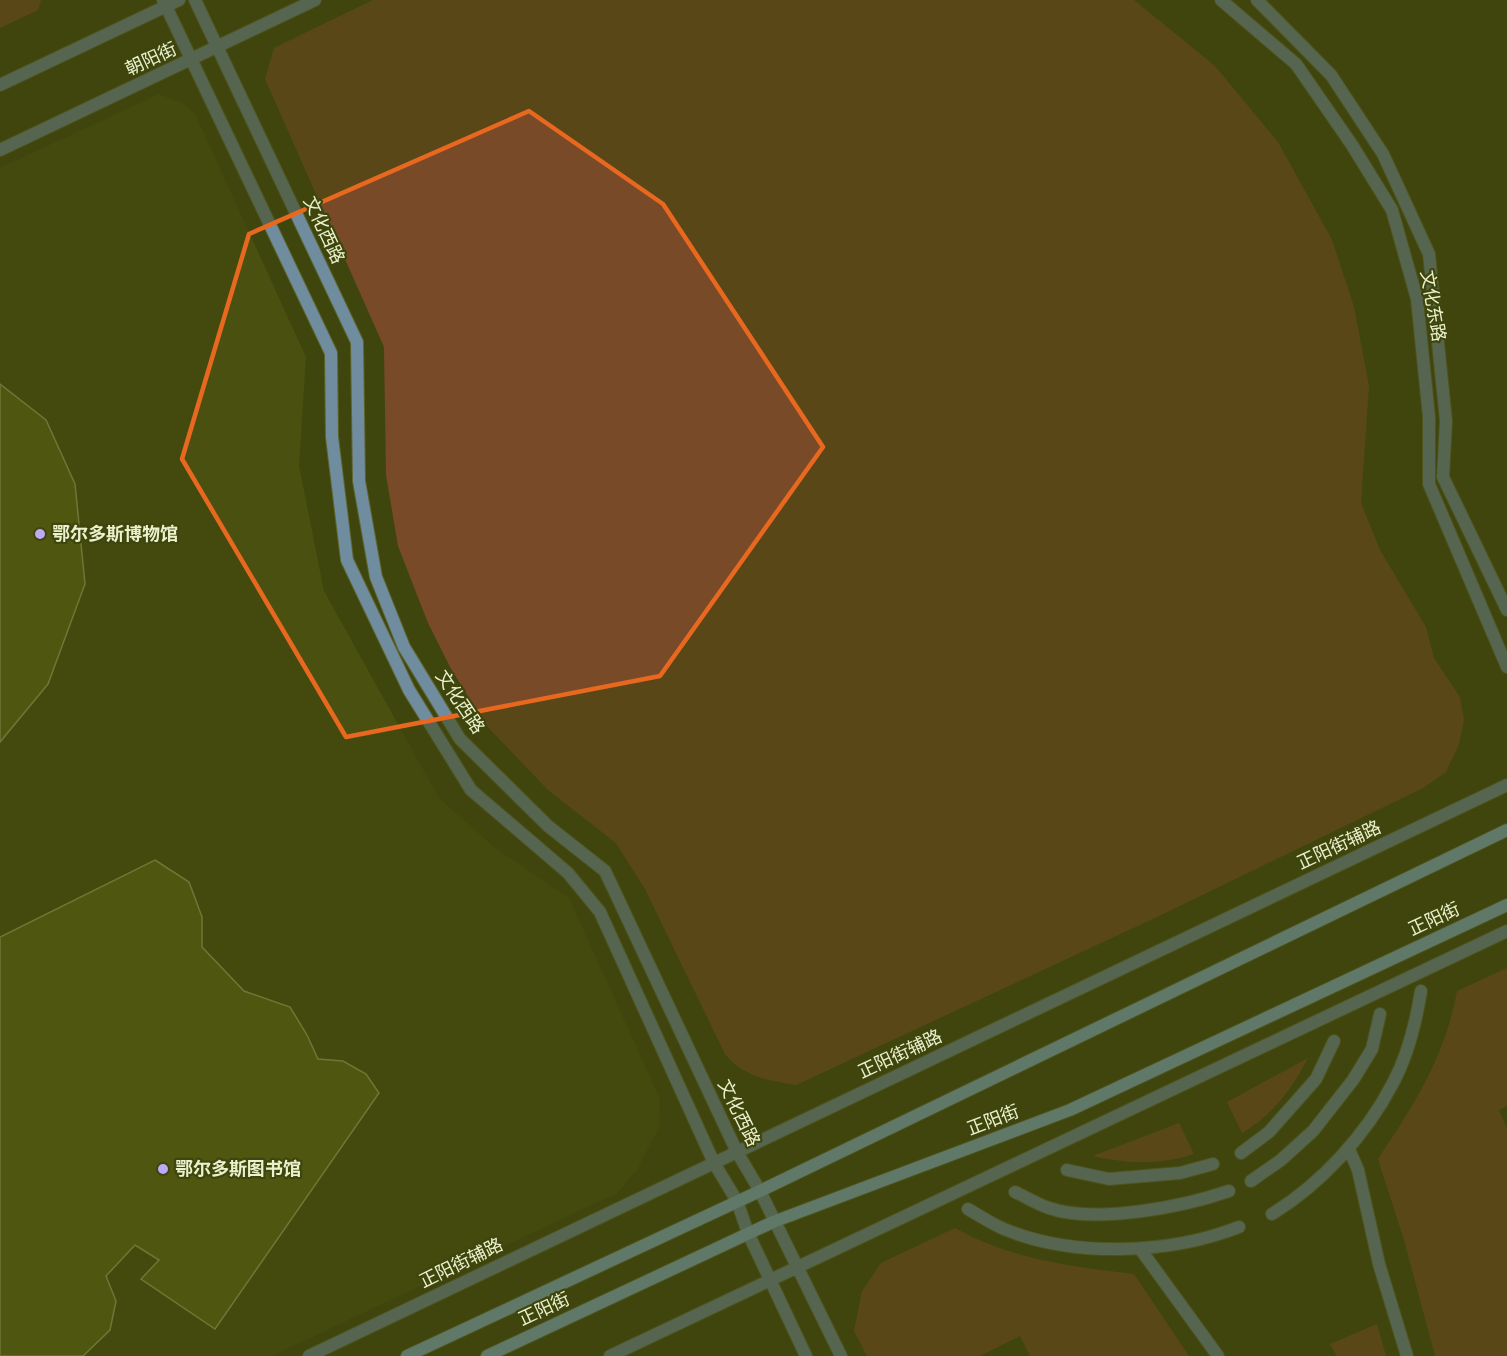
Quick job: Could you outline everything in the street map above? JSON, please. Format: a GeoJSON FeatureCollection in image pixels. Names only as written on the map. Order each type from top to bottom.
{"type":"FeatureCollection","features":[{"type":"Feature","properties":{"kind":"main road"},"geometry":{"type":"LineString","coordinates":[[407,1356],[760,1191],[1507,830]]}},
{"type":"Feature","properties":{"kind":"main road","name":"正阳街"},"geometry":{"type":"LineString","coordinates":[[487,1356],[773,1222],[1070,1110],[1507,905]]}},
{"type":"Feature","properties":{"kind":"street"},"geometry":{"type":"LineString","coordinates":[[0,85],[165,3],[179,0]]}},
{"type":"Feature","properties":{"kind":"street","name":"文化西路"},"geometry":{"type":"LineString","coordinates":[[195,0],[357,342],[359,481],[376,577],[404,647],[460,739],[548,826],[606,871],[737,1152],[799,1267],[841,1356]]}},
{"type":"Feature","properties":{"kind":"street","name":"朝阳街"},"geometry":{"type":"LineString","coordinates":[[0,150],[315,0]]}},
{"type":"Feature","properties":{"kind":"street","name":"文化东路"},"geometry":{"type":"LineString","coordinates":[[1221,0],[1296,64],[1352,145],[1392,210],[1418,299],[1429,417],[1429,484],[1507,667]]}},
{"type":"Feature","properties":{"kind":"street","name":"文化东路"},"geometry":{"type":"LineString","coordinates":[[1257,0],[1331,75],[1383,153],[1430,254],[1446,421],[1443,477],[1507,610]]}},
{"type":"Feature","properties":{"kind":"street","name":"文化西路"},"geometry":{"type":"LineString","coordinates":[[165,3],[331,353],[332,437],[347,560],[409,690],[471,790],[568,873],[600,912],[714,1163],[737,1201],[748,1233],[806,1356]]}},
{"type":"Feature","properties":{"kind":"street","name":"正阳街辅路"},"geometry":{"type":"LineString","coordinates":[[309,1356],[1507,785]]}},
{"type":"Feature","properties":{"kind":"street"},"geometry":{"type":"LineString","coordinates":[[610,1356],[1507,931]]}},
{"type":"Feature","properties":{"kind":"street"},"geometry":{"type":"LineString","coordinates":[[1272,1214],[1290,1203],[1349,1149],[1393,1083],[1415,1028],[1421,991]]}},
{"type":"Feature","properties":{"kind":"street"},"geometry":{"type":"LineString","coordinates":[[1251,1181],[1281,1160],[1313,1131],[1353,1080],[1372,1049],[1380,1014]]}},
{"type":"Feature","properties":{"kind":"street"},"geometry":{"type":"LineString","coordinates":[[1241,1153],[1269,1132],[1316,1079],[1334,1041]]}},
{"type":"Feature","properties":{"kind":"street"},"geometry":{"type":"LineString","coordinates":[[1349,1149],[1358,1170],[1379,1264],[1407,1356]]}},
{"type":"Feature","properties":{"kind":"street"},"geometry":{"type":"LineString","coordinates":[[1067,1170],[1109,1179],[1180,1173],[1213,1164]]}},
{"type":"Feature","properties":{"kind":"street"},"geometry":{"type":"LineString","coordinates":[[1015,1192],[1050,1208],[1087,1212],[1151,1211],[1194,1203],[1228,1191]]}},
{"type":"Feature","properties":{"kind":"street"},"geometry":{"type":"LineString","coordinates":[[968,1209],[1005,1230],[1062,1245],[1141,1250],[1219,1235],[1239,1227]]}},
{"type":"Feature","properties":{"kind":"street"},"geometry":{"type":"LineString","coordinates":[[1141,1250],[1218,1356]]}},
{"type":"Feature","properties":{"kind":"highlighted area"},"geometry":{"type":"Polygon","coordinates":[[[529,111],[663,204],[823,447],[660,676],[346,737],[182,459],[249,234],[529,111]]]}},
{"type":"Feature","properties":{"kind":"shaded area"},"geometry":{"type":"Polygon","coordinates":[[[0,0],[41,0],[38,10],[0,28],[0,0]]]}},
{"type":"Feature","properties":{"kind":"shaded area"},"geometry":{"type":"Polygon","coordinates":[[[373,0],[1134,0],[1215,66],[1278,142],[1332,240],[1354,307],[1369,386],[1361,503],[1380,550],[1426,627],[1434,658],[1460,697],[1464,720],[1459,744],[1446,772],[1423,788],[1159,916],[796,1085],[766,1079],[739,1068],[725,1054],[645,889],[616,843],[548,790],[485,724],[450,667],[428,623],[398,546],[386,475],[384,347],[265,79],[274,48],[373,0]]]}},
{"type":"Feature","properties":{"kind":"shaded area"},"geometry":{"type":"Polygon","coordinates":[[[159,94],[182,103],[195,114],[306,357],[299,466],[324,591],[439,798],[494,847],[569,898],[660,1099],[659,1127],[637,1170],[617,1193],[272,1356],[0,1356],[0,168],[159,94]]]}},
{"type":"Feature","properties":{"kind":"shaded area"},"geometry":{"type":"Polygon","coordinates":[[[1507,968],[1507,1106],[1499,1110],[1507,1128],[1507,1356],[1435,1356],[1404,1240],[1378,1159],[1416,1100],[1436,1059],[1445,1038],[1457,991],[1507,968]]]}},
{"type":"Feature","properties":{"kind":"shaded area"},"geometry":{"type":"Polygon","coordinates":[[[1308,1058],[1281,1100],[1263,1118],[1242,1133],[1227,1102],[1308,1058]]]}},
{"type":"Feature","properties":{"kind":"shaded area"},"geometry":{"type":"Polygon","coordinates":[[[1179,1123],[1194,1154],[1156,1162],[1119,1161],[1093,1156],[1179,1123]]]}},
{"type":"Feature","properties":{"kind":"shaded area"},"geometry":{"type":"Polygon","coordinates":[[[955,1228],[997,1247],[1042,1260],[1134,1274],[1189,1356],[1030,1356],[1020,1336],[980,1356],[867,1356],[854,1331],[862,1291],[881,1263],[955,1228]]]}},
{"type":"Feature","properties":{"kind":"shaded area"},"geometry":{"type":"Polygon","coordinates":[[[1377,1324],[1386,1356],[1337,1356],[1330,1344],[1377,1324]]]}},
{"type":"Feature","properties":{"kind":"building","name":"鄂尔多斯博物馆"},"geometry":{"type":"Polygon","coordinates":[[[0,384],[46,420],[75,484],[85,584],[48,684],[0,742],[0,384]]]}},
{"type":"Feature","properties":{"kind":"building","name":"鄂尔多斯图书馆"},"geometry":{"type":"Polygon","coordinates":[[[155,860],[189,882],[202,917],[202,947],[244,991],[290,1007],[318,1059],[343,1061],[366,1074],[379,1093],[215,1329],[141,1279],[159,1260],[135,1245],[106,1276],[116,1301],[110,1330],[83,1356],[0,1356],[0,937],[155,860]]]}},
{"type":"Feature","properties":{"kind":"place","name":"鄂尔多斯博物馆"},"geometry":{"type":"Point","coordinates":[40,534]}},
{"type":"Feature","properties":{"kind":"place","name":"鄂尔多斯图书馆"},"geometry":{"type":"Point","coordinates":[163,1169]}}]}
